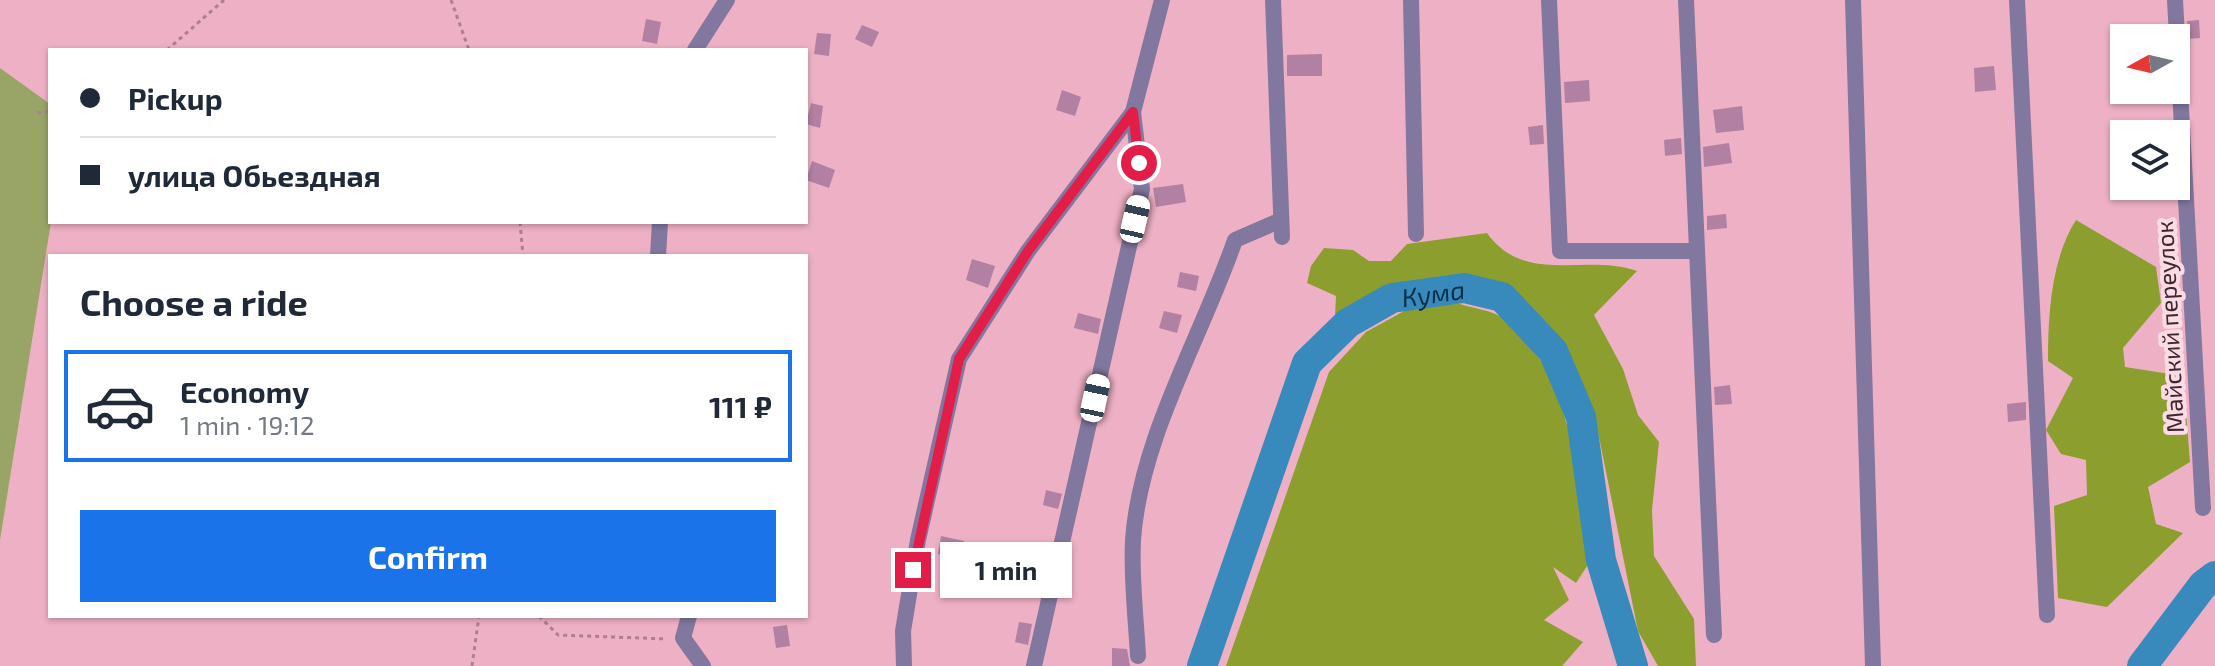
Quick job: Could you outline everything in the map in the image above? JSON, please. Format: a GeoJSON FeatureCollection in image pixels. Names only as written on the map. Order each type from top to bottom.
{"type":"FeatureCollection","features":[{"type":"Feature","properties":{"kind":"street"},"geometry":{"type":"LineString","coordinates":[[696,48],[727,0]]}},
{"type":"Feature","properties":{"kind":"street"},"geometry":{"type":"LineString","coordinates":[[1034,666],[1142,189],[1133,112],[1162,0]]}},
{"type":"Feature","properties":{"kind":"street"},"geometry":{"type":"LineString","coordinates":[[1138,656],[1133,541],[1140,495],[1155,447],[1235,240],[1281,229],[1273,0]]}},
{"type":"Feature","properties":{"kind":"street"},"geometry":{"type":"LineString","coordinates":[[1411,0],[1416,234]]}},
{"type":"Feature","properties":{"kind":"street"},"geometry":{"type":"LineString","coordinates":[[1549,0],[1560,251],[1697,251]]}},
{"type":"Feature","properties":{"kind":"street"},"geometry":{"type":"LineString","coordinates":[[1686,0],[1714,635]]}},
{"type":"Feature","properties":{"kind":"street"},"geometry":{"type":"LineString","coordinates":[[1853,0],[1873,666]]}},
{"type":"Feature","properties":{"kind":"street"},"geometry":{"type":"LineString","coordinates":[[2017,0],[2047,615]]}},
{"type":"Feature","properties":{"kind":"street","name":"Майский переулок"},"geometry":{"type":"LineString","coordinates":[[2175,0],[2203,508]]}},
{"type":"Feature","properties":{"kind":"street"},"geometry":{"type":"LineString","coordinates":[[904,666],[903,631],[918,540],[959,359],[1028,251],[1133,112]]}},
{"type":"Feature","properties":{"kind":"street"},"geometry":{"type":"LineString","coordinates":[[658,254],[660,224]]}},
{"type":"Feature","properties":{"kind":"street"},"geometry":{"type":"LineString","coordinates":[[688,618],[683,638],[703,666]]}},
{"type":"Feature","properties":{"kind":"path"},"geometry":{"type":"LineString","coordinates":[[169,48],[224,0]]}},
{"type":"Feature","properties":{"kind":"path"},"geometry":{"type":"LineString","coordinates":[[451,0],[468,48]]}},
{"type":"Feature","properties":{"kind":"path"},"geometry":{"type":"LineString","coordinates":[[37,113],[48,111]]}},
{"type":"Feature","properties":{"kind":"path"},"geometry":{"type":"LineString","coordinates":[[520,224],[523,254]]}},
{"type":"Feature","properties":{"kind":"path"},"geometry":{"type":"LineString","coordinates":[[472,666],[479,618]]}},
{"type":"Feature","properties":{"kind":"path"},"geometry":{"type":"LineString","coordinates":[[541,618],[558,635],[683,638]]}},
{"type":"Feature","properties":{"kind":"green space"},"geometry":{"type":"Polygon","coordinates":[[[0,68],[48,103],[48,224],[51,224],[0,540],[0,68]]]}},
{"type":"Feature","properties":{"kind":"green space"},"geometry":{"type":"Polygon","coordinates":[[[2076,220],[2156,267],[2161,303],[2123,348],[2125,367],[2183,376],[2190,462],[2148,487],[2156,524],[2183,533],[2107,607],[2058,598],[2054,506],[2087,495],[2086,460],[2061,454],[2046,430],[2073,378],[2048,361],[2048,344],[2056,270],[2076,220]]]}},
{"type":"Feature","properties":{"kind":"green space"},"geometry":{"type":"Polygon","coordinates":[[[1487,233],[1502,249],[1519,259],[1537,264],[1617,266],[1637,271],[1594,315],[1623,369],[1638,415],[1659,442],[1652,510],[1654,556],[1694,619],[1696,666],[1658,666],[1638,631],[1596,422],[1560,346],[1504,289],[1466,280],[1384,291],[1335,317],[1336,296],[1307,283],[1311,266],[1324,248],[1353,250],[1369,261],[1391,261],[1407,244],[1487,233]]]}},
{"type":"Feature","properties":{"kind":"green space"},"geometry":{"type":"Polygon","coordinates":[[[1460,304],[1501,317],[1524,337],[1542,363],[1556,393],[1575,460],[1593,557],[1576,583],[1553,567],[1569,600],[1544,620],[1583,642],[1562,666],[1226,666],[1329,372],[1366,332],[1415,305],[1460,304]]]}},
{"type":"Feature","properties":{"kind":"building"},"geometry":{"type":"Polygon","coordinates":[[[646,19],[661,22],[657,44],[642,41],[646,19]]]}},
{"type":"Feature","properties":{"kind":"building"},"geometry":{"type":"Polygon","coordinates":[[[2199,20],[2200,38],[2190,39],[2190,24],[2187,21],[2199,20]]]}},
{"type":"Feature","properties":{"kind":"building"},"geometry":{"type":"Polygon","coordinates":[[[862,25],[879,32],[872,47],[855,39],[862,25]]]}},
{"type":"Feature","properties":{"kind":"building"},"geometry":{"type":"Polygon","coordinates":[[[817,33],[831,34],[829,56],[814,54],[817,33]]]}},
{"type":"Feature","properties":{"kind":"building"},"geometry":{"type":"Polygon","coordinates":[[[1322,54],[1322,76],[1287,76],[1287,55],[1322,54]]]}},
{"type":"Feature","properties":{"kind":"building"},"geometry":{"type":"Polygon","coordinates":[[[1994,66],[1996,90],[1975,92],[1974,68],[1994,66]]]}},
{"type":"Feature","properties":{"kind":"building"},"geometry":{"type":"Polygon","coordinates":[[[1589,80],[1590,101],[1565,103],[1564,82],[1589,80]]]}},
{"type":"Feature","properties":{"kind":"building"},"geometry":{"type":"Polygon","coordinates":[[[1062,90],[1081,97],[1075,116],[1056,110],[1062,90]]]}},
{"type":"Feature","properties":{"kind":"building"},"geometry":{"type":"Polygon","coordinates":[[[811,103],[823,106],[820,128],[808,125],[811,103]]]}},
{"type":"Feature","properties":{"kind":"building"},"geometry":{"type":"Polygon","coordinates":[[[1742,106],[1744,130],[1716,133],[1713,110],[1742,106]]]}},
{"type":"Feature","properties":{"kind":"building"},"geometry":{"type":"Polygon","coordinates":[[[1543,125],[1544,144],[1530,145],[1528,127],[1543,125]]]}},
{"type":"Feature","properties":{"kind":"building"},"geometry":{"type":"Polygon","coordinates":[[[1681,138],[1682,154],[1665,156],[1664,140],[1681,138]]]}},
{"type":"Feature","properties":{"kind":"building"},"geometry":{"type":"Polygon","coordinates":[[[1729,143],[1732,163],[1704,167],[1703,147],[1729,143]]]}},
{"type":"Feature","properties":{"kind":"building"},"geometry":{"type":"Polygon","coordinates":[[[812,161],[835,170],[829,188],[808,181],[812,161]]]}},
{"type":"Feature","properties":{"kind":"building"},"geometry":{"type":"Polygon","coordinates":[[[1183,184],[1186,202],[1156,207],[1153,188],[1183,184]]]}},
{"type":"Feature","properties":{"kind":"building"},"geometry":{"type":"Polygon","coordinates":[[[1726,214],[1727,228],[1707,230],[1707,216],[1726,214]]]}},
{"type":"Feature","properties":{"kind":"building"},"geometry":{"type":"Polygon","coordinates":[[[972,259],[995,266],[988,288],[966,280],[972,259]]]}},
{"type":"Feature","properties":{"kind":"building"},"geometry":{"type":"Polygon","coordinates":[[[1180,272],[1199,276],[1196,291],[1177,287],[1180,272]]]}},
{"type":"Feature","properties":{"kind":"building"},"geometry":{"type":"Polygon","coordinates":[[[1164,311],[1182,315],[1177,333],[1159,328],[1164,311]]]}},
{"type":"Feature","properties":{"kind":"building"},"geometry":{"type":"Polygon","coordinates":[[[1078,313],[1101,319],[1098,334],[1074,328],[1078,313]]]}},
{"type":"Feature","properties":{"kind":"building"},"geometry":{"type":"Polygon","coordinates":[[[1730,385],[1732,404],[1715,405],[1714,387],[1730,385]]]}},
{"type":"Feature","properties":{"kind":"building"},"geometry":{"type":"Polygon","coordinates":[[[2026,402],[2026,420],[2008,422],[2007,404],[2026,402]]]}},
{"type":"Feature","properties":{"kind":"building"},"geometry":{"type":"Polygon","coordinates":[[[1046,490],[1062,494],[1058,509],[1043,505],[1046,490]]]}},
{"type":"Feature","properties":{"kind":"building"},"geometry":{"type":"Polygon","coordinates":[[[941,536],[964,541],[961,558],[938,554],[941,536]]]}},
{"type":"Feature","properties":{"kind":"building"},"geometry":{"type":"Polygon","coordinates":[[[1019,622],[1032,624],[1028,645],[1015,642],[1019,622]]]}},
{"type":"Feature","properties":{"kind":"building"},"geometry":{"type":"Polygon","coordinates":[[[787,625],[790,646],[776,648],[773,627],[787,625]]]}},
{"type":"Feature","properties":{"kind":"building"},"geometry":{"type":"Polygon","coordinates":[[[1112,648],[1127,649],[1130,666],[1112,666],[1112,648]]]}},
{"type":"Feature","properties":{"kind":"waterway","name":"Кума"},"geometry":{"type":"LineString","coordinates":[[1202,666],[1307,363],[1348,323],[1392,298],[1464,288],[1502,297],[1553,351],[1581,417],[1601,560],[1633,666]]}},
{"type":"Feature","properties":{"kind":"waterway","name":"Кума"},"geometry":{"type":"LineString","coordinates":[[2142,666],[2203,585],[2215,576]]}},
{"type":"Feature","properties":{"kind":"route"},"geometry":{"type":"LineString","coordinates":[[913,570],[959,359],[1028,251],[1133,112],[1139,163]]}}]}
